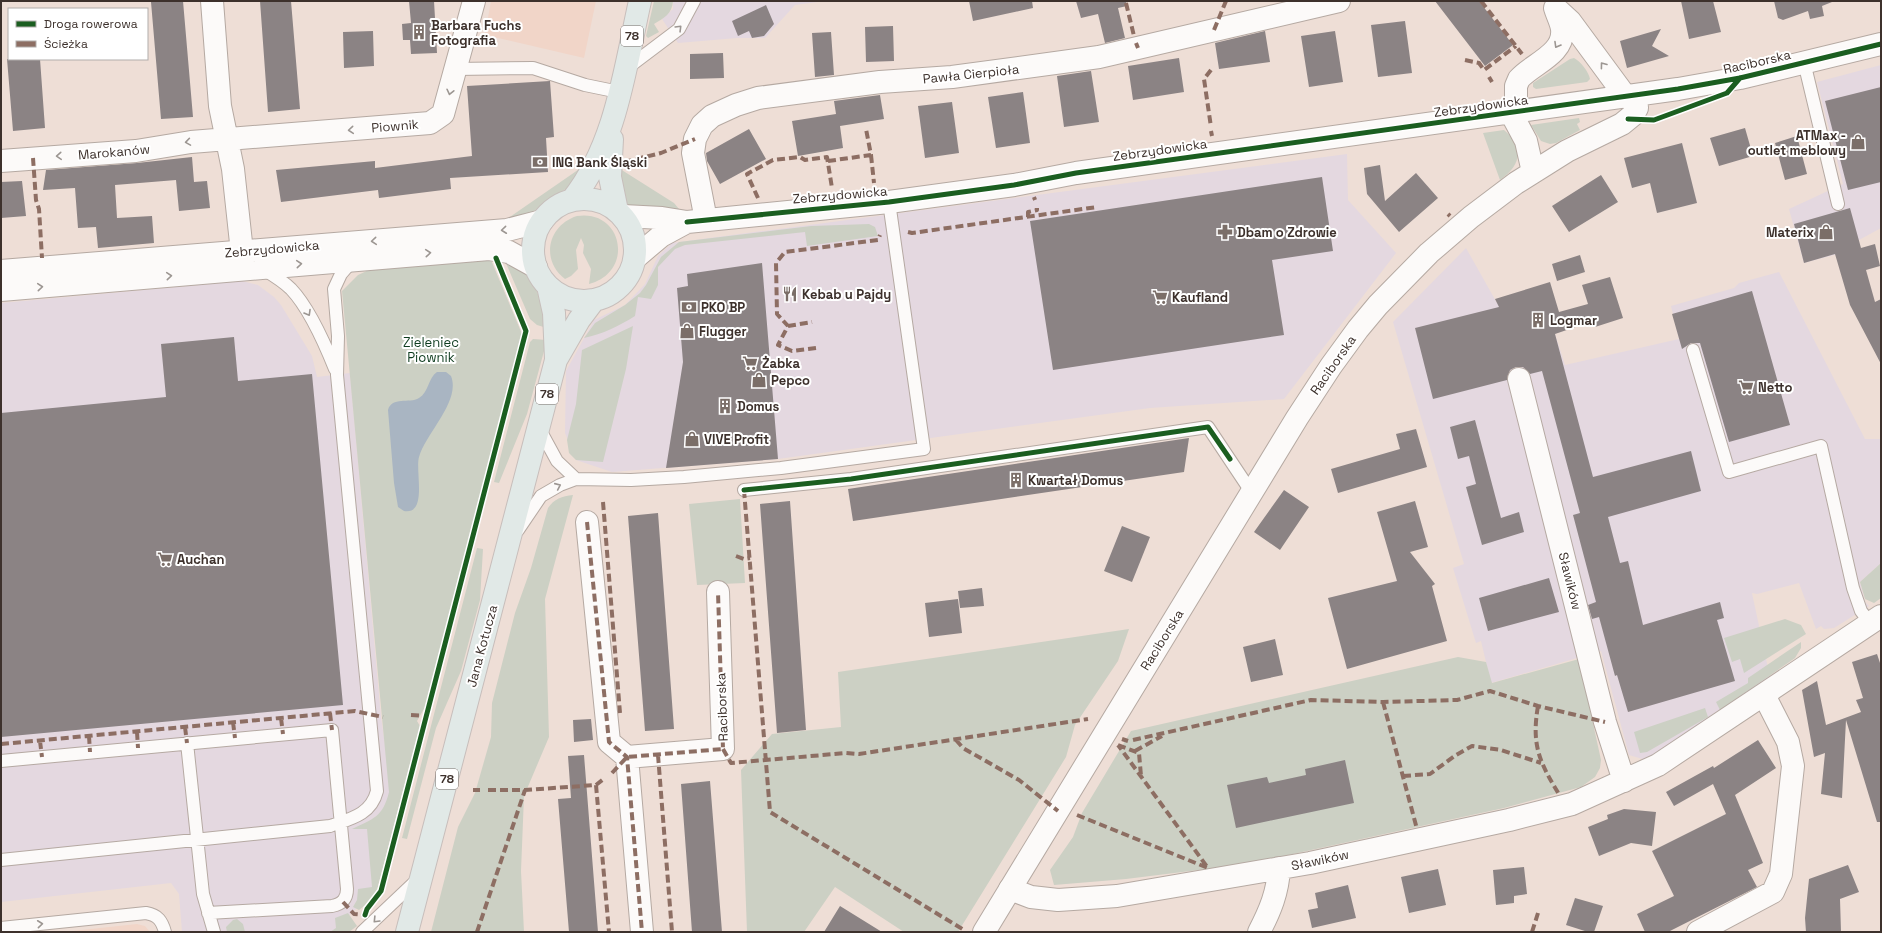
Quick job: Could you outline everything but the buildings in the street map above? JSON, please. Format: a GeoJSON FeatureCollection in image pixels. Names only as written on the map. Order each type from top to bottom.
{"type":"FeatureCollection","features":[{"type":"Feature","properties":{"kind":"main road","name":"78"},"geometry":{"type":"LineString","coordinates":[[572,200],[590,175],[613,119],[640,1]]}},
{"type":"Feature","properties":{"kind":"main road","name":"78"},"geometry":{"type":"LineString","coordinates":[[613,119],[610,177],[620,214],[634,236],[635,258],[629,275],[622,285],[612,293],[594,300],[570,299],[555,292],[548,286],[536,267],[533,244],[536,231],[542,221],[554,209],[572,200],[587,199],[598,201],[620,214]]}},
{"type":"Feature","properties":{"kind":"main road","name":"Jana Kotucza"},"geometry":{"type":"LineString","coordinates":[[548,286],[554,314],[556,360]]}},
{"type":"Feature","properties":{"kind":"main road","name":"Jana Kotucza"},"geometry":{"type":"LineString","coordinates":[[407,932],[556,360],[579,320],[594,300]]}},
{"type":"Feature","properties":{"kind":"street"},"geometry":{"type":"LineString","coordinates":[[212,1],[220,106],[239,213],[242,252]]}},
{"type":"Feature","properties":{"kind":"street","name":"Piownik"},"geometry":{"type":"LineString","coordinates":[[227,139],[430,123],[443,114],[449,97],[455,69],[474,1]]}},
{"type":"Feature","properties":{"kind":"street","name":"Pawła Cierpioła"},"geometry":{"type":"LineString","coordinates":[[696,221],[693,153],[696,138],[702,125],[712,116],[736,105],[758,98],[880,82],[952,77],[1099,58],[1339,1]]}},
{"type":"Feature","properties":{"kind":"street"},"geometry":{"type":"LineString","coordinates":[[1552,4],[1570,21],[1631,96]]}},
{"type":"Feature","properties":{"kind":"street"},"geometry":{"type":"LineString","coordinates":[[1533,172],[1526,141],[1514,112],[1516,86],[1519,79],[1554,51],[1560,42],[1562,29],[1552,4]]}},
{"type":"Feature","properties":{"kind":"street","name":"Raciborska"},"geometry":{"type":"LineString","coordinates":[[984,932],[1319,384],[1368,316],[1409,273],[1450,234],[1497,197],[1567,151],[1628,119],[1637,108],[1631,96],[1704,85],[1881,44]]}},
{"type":"Feature","properties":{"kind":"street","name":"Zebrzydowicka"},"geometry":{"type":"LineString","coordinates":[[620,214],[696,221],[889,202],[1014,185],[1076,173],[1631,96]]}},
{"type":"Feature","properties":{"kind":"street","name":"Marokanów"},"geometry":{"type":"LineString","coordinates":[[1,161],[136,151],[191,142],[227,139]]}},
{"type":"Feature","properties":{"kind":"street","name":"Zebrzydowicka"},"geometry":{"type":"LineString","coordinates":[[1,271],[109,279],[242,252],[507,230],[542,221]]}},
{"type":"Feature","properties":{"kind":"street","name":"Zebrzydowicka"},"geometry":{"type":"LineString","coordinates":[[635,258],[654,240],[696,221]]}},
{"type":"Feature","properties":{"kind":"street","name":"Zebrzydowicka"},"geometry":{"type":"LineString","coordinates":[[1,290],[109,279],[496,249],[509,252],[536,267]]}},
{"type":"Feature","properties":{"kind":"street","name":"Sławików"},"geometry":{"type":"LineString","coordinates":[[1519,379],[1606,722],[1624,782]]}},
{"type":"Feature","properties":{"kind":"street"},"geometry":{"type":"LineString","coordinates":[[587,522],[609,742],[627,757],[642,932]]}},
{"type":"Feature","properties":{"kind":"street","name":"Raciborska"},"geometry":{"type":"LineString","coordinates":[[627,757],[723,749],[718,592]]}},
{"type":"Feature","properties":{"kind":"street","name":"Sławików"},"geometry":{"type":"LineString","coordinates":[[1010,889],[1041,899],[1079,900],[1117,896],[1279,868],[1566,806],[1624,782],[1658,765],[1875,620]]}},
{"type":"Feature","properties":{"kind":"street"},"geometry":{"type":"LineString","coordinates":[[1698,932],[1773,892],[1781,874],[1793,766],[1788,742],[1764,695]]}},
{"type":"Feature","properties":{"kind":"street"},"geometry":{"type":"LineString","coordinates":[[1259,932],[1272,907],[1279,868]]}},
{"type":"Feature","properties":{"kind":"lane"},"geometry":{"type":"LineString","coordinates":[[624,70],[679,29],[694,1]]}},
{"type":"Feature","properties":{"kind":"lane"},"geometry":{"type":"LineString","coordinates":[[1804,62],[1838,204]]}},
{"type":"Feature","properties":{"kind":"lane"},"geometry":{"type":"LineString","coordinates":[[455,69],[533,68],[585,85],[620,92]]}},
{"type":"Feature","properties":{"kind":"lane"},"geometry":{"type":"LineString","coordinates":[[508,544],[541,496],[560,485],[576,479],[631,480],[691,476],[781,468],[924,449],[889,202]]}},
{"type":"Feature","properties":{"kind":"lane"},"geometry":{"type":"LineString","coordinates":[[1,860],[330,826],[366,811],[373,802],[377,791],[337,375],[338,336],[334,289],[341,274],[353,260]]}},
{"type":"Feature","properties":{"kind":"lane"},"geometry":{"type":"LineString","coordinates":[[261,267],[286,285],[297,296],[325,346],[337,375]]}},
{"type":"Feature","properties":{"kind":"lane"},"geometry":{"type":"LineString","coordinates":[[1693,350],[1729,472],[1821,446],[1853,588],[1861,611],[1875,620]]}},
{"type":"Feature","properties":{"kind":"lane"},"geometry":{"type":"LineString","coordinates":[[744,490],[851,479],[1208,427],[1252,493]]}},
{"type":"Feature","properties":{"kind":"lane"},"geometry":{"type":"LineString","coordinates":[[538,428],[557,461],[576,479]]}},
{"type":"Feature","properties":{"kind":"lane"},"geometry":{"type":"LineString","coordinates":[[1,761],[332,730],[347,892],[345,899],[340,904],[332,906],[263,911],[233,910],[208,913]]}},
{"type":"Feature","properties":{"kind":"lane"},"geometry":{"type":"LineString","coordinates":[[187,743],[203,894],[214,932]]}},
{"type":"Feature","properties":{"kind":"lane"},"geometry":{"type":"LineString","coordinates":[[362,932],[422,874]]}},
{"type":"Feature","properties":{"kind":"lane"},"geometry":{"type":"LineString","coordinates":[[1,928],[146,913],[157,917],[161,921],[165,932]]}},
{"type":"Feature","properties":{"kind":"shaded area"},"geometry":{"type":"Polygon","coordinates":[[[491,1],[596,1],[584,58],[485,35],[491,1]]]}},
{"type":"Feature","properties":{"kind":"shaded area"},"geometry":{"type":"Polygon","coordinates":[[[673,1],[825,1],[795,5],[765,38],[737,38],[678,43],[662,19],[673,9],[673,1]]]}},
{"type":"Feature","properties":{"kind":"shaded area"},"geometry":{"type":"Polygon","coordinates":[[[1881,65],[1881,228],[1859,240],[1860,248],[1804,263],[1789,209],[1843,184],[1817,82],[1881,65]]]}},
{"type":"Feature","properties":{"kind":"shaded area"},"geometry":{"type":"Polygon","coordinates":[[[1347,154],[1348,200],[1396,253],[1284,399],[1150,408],[778,459],[612,472],[576,460],[565,433],[566,371],[594,320],[625,305],[645,284],[658,256],[672,243],[1347,154]]]}},
{"type":"Feature","properties":{"kind":"shaded area"},"geometry":{"type":"Polygon","coordinates":[[[1466,248],[1497,303],[1555,334],[1565,365],[1679,339],[1671,306],[1734,288],[1739,283],[1779,272],[1865,439],[1881,439],[1881,563],[1860,582],[1865,602],[1869,606],[1834,628],[1824,629],[1821,626],[1816,629],[1799,583],[1757,594],[1752,593],[1772,687],[1646,760],[1629,755],[1601,651],[1491,683],[1481,641],[1476,643],[1453,568],[1464,564],[1393,322],[1466,248]]]}},
{"type":"Feature","properties":{"kind":"shaded area"},"geometry":{"type":"Polygon","coordinates":[[[242,281],[258,285],[274,297],[281,305],[312,356],[317,377],[350,373],[381,717],[392,792],[373,887],[356,909],[339,924],[339,932],[182,932],[179,894],[171,883],[1,902],[1,303],[242,281]]]}},
{"type":"Feature","properties":{"kind":"shaded area"},"geometry":{"type":"Polygon","coordinates":[[[137,924],[145,926],[150,932],[63,932],[137,924]]]}},
{"type":"Feature","properties":{"kind":"green space"},"geometry":{"type":"Polygon","coordinates":[[[654,1],[673,1],[669,12],[664,18],[654,24],[659,32],[648,38],[646,36],[654,1]]]}},
{"type":"Feature","properties":{"kind":"green space"},"geometry":{"type":"Polygon","coordinates":[[[1574,58],[1588,73],[1590,79],[1587,82],[1536,89],[1533,87],[1533,83],[1570,59],[1574,58]]]}},
{"type":"Feature","properties":{"kind":"green space"},"geometry":{"type":"Polygon","coordinates":[[[1579,118],[1580,122],[1577,124],[1580,130],[1556,143],[1550,144],[1541,141],[1531,125],[1579,118]]]}},
{"type":"Feature","properties":{"kind":"green space"},"geometry":{"type":"Polygon","coordinates":[[[1504,130],[1515,143],[1518,150],[1518,156],[1512,169],[1500,180],[1483,133],[1504,130]]]}},
{"type":"Feature","properties":{"kind":"green space"},"geometry":{"type":"Polygon","coordinates":[[[588,163],[571,186],[547,200],[533,212],[501,223],[588,163]]]}},
{"type":"Feature","properties":{"kind":"green space"},"geometry":{"type":"Polygon","coordinates":[[[617,167],[674,203],[679,209],[658,211],[628,205],[625,201],[617,167]]]}},
{"type":"Feature","properties":{"kind":"green space"},"geometry":{"type":"Polygon","coordinates":[[[577,216],[593,216],[605,222],[613,231],[618,243],[618,255],[613,267],[604,277],[589,284],[591,269],[583,253],[584,245],[581,238],[576,250],[578,269],[571,276],[565,279],[557,271],[552,262],[550,253],[554,235],[559,227],[577,216]]]}},
{"type":"Feature","properties":{"kind":"green space"},"geometry":{"type":"Polygon","coordinates":[[[869,224],[875,227],[878,236],[807,246],[805,232],[685,245],[675,249],[658,267],[658,285],[651,299],[638,297],[635,316],[611,329],[584,338],[595,323],[625,305],[640,293],[661,257],[679,242],[811,226],[869,224]]]}},
{"type":"Feature","properties":{"kind":"green space","name":"Zieleniec Piownik"},"geometry":{"type":"Polygon","coordinates":[[[491,260],[522,334],[425,707],[417,721],[420,726],[377,890],[369,902],[359,910],[353,907],[357,900],[358,889],[372,887],[367,829],[352,829],[376,816],[380,812],[384,807],[389,792],[342,291],[358,275],[371,269],[491,260]]]}},
{"type":"Feature","properties":{"kind":"green space"},"geometry":{"type":"Polygon","coordinates":[[[505,261],[524,272],[529,278],[537,291],[547,328],[537,325],[530,319],[505,261]]]}},
{"type":"Feature","properties":{"kind":"green space"},"geometry":{"type":"Polygon","coordinates":[[[633,326],[626,369],[603,462],[576,460],[569,453],[567,440],[576,404],[582,350],[633,326]]]}},
{"type":"Feature","properties":{"kind":"green space"},"geometry":{"type":"Polygon","coordinates":[[[533,339],[547,340],[527,414],[499,483],[494,482],[530,342],[533,339]]]}},
{"type":"Feature","properties":{"kind":"green space"},"geometry":{"type":"Polygon","coordinates":[[[573,495],[545,599],[549,737],[524,796],[521,871],[524,932],[431,932],[458,827],[475,793],[491,737],[492,703],[515,613],[531,568],[548,508],[559,498],[573,495]]]}},
{"type":"Feature","properties":{"kind":"green space"},"geometry":{"type":"Polygon","coordinates":[[[740,499],[745,583],[697,585],[689,504],[740,499]]]}},
{"type":"Feature","properties":{"kind":"green space"},"geometry":{"type":"Polygon","coordinates":[[[477,548],[483,549],[480,600],[461,671],[436,728],[407,839],[402,838],[477,548]]]}},
{"type":"Feature","properties":{"kind":"green space"},"geometry":{"type":"Polygon","coordinates":[[[1881,563],[1881,598],[1874,603],[1865,599],[1860,582],[1881,563]]]}},
{"type":"Feature","properties":{"kind":"green space"},"geometry":{"type":"Polygon","coordinates":[[[1785,619],[1801,625],[1806,634],[1744,673],[1740,659],[1732,662],[1724,638],[1785,619]]]}},
{"type":"Feature","properties":{"kind":"green space"},"geometry":{"type":"Polygon","coordinates":[[[1129,629],[1118,661],[1075,725],[1066,757],[958,932],[904,932],[835,887],[804,932],[747,932],[741,770],[772,734],[841,727],[838,672],[1129,629]]]}},
{"type":"Feature","properties":{"kind":"green space"},"geometry":{"type":"Polygon","coordinates":[[[1801,642],[1801,648],[1795,658],[1720,710],[1716,702],[1748,683],[1748,678],[1801,642]]]}},
{"type":"Feature","properties":{"kind":"green space"},"geometry":{"type":"Polygon","coordinates":[[[1458,657],[1486,662],[1492,683],[1579,659],[1601,760],[1600,768],[1595,777],[1581,787],[1504,808],[1247,864],[1126,879],[1054,885],[1050,870],[1073,837],[1082,813],[1131,731],[1458,657]]]}},
{"type":"Feature","properties":{"kind":"green space"},"geometry":{"type":"Polygon","coordinates":[[[1705,708],[1708,717],[1647,752],[1640,753],[1634,732],[1705,708]]]}},
{"type":"Feature","properties":{"kind":"green space"},"geometry":{"type":"Polygon","coordinates":[[[348,913],[357,926],[349,932],[330,932],[336,928],[335,918],[348,913]]]}},
{"type":"Feature","properties":{"kind":"green space"},"geometry":{"type":"Polygon","coordinates":[[[237,919],[243,924],[245,932],[227,932],[226,927],[233,920],[237,919]]]}},
{"type":"Feature","properties":{"kind":"water"},"geometry":{"type":"Polygon","coordinates":[[[437,372],[446,372],[451,376],[453,386],[451,396],[419,457],[419,491],[416,506],[411,510],[404,511],[398,507],[394,483],[388,410],[393,403],[415,400],[419,398],[425,392],[432,378],[437,372]]]}},
{"type":"Feature","properties":{"kind":"marked path"},"geometry":{"type":"LineString","coordinates":[[1214,30],[1226,1]]}},
{"type":"Feature","properties":{"kind":"marked path"},"geometry":{"type":"LineString","coordinates":[[1481,1],[1522,54]]}},
{"type":"Feature","properties":{"kind":"marked path"},"geometry":{"type":"LineString","coordinates":[[1126,3],[1134,36]]}},
{"type":"Feature","properties":{"kind":"marked path"},"geometry":{"type":"LineString","coordinates":[[1136,43],[1138,48]]}},
{"type":"Feature","properties":{"kind":"marked path"},"geometry":{"type":"LineString","coordinates":[[1465,60],[1479,63],[1484,70],[1516,46]]}},
{"type":"Feature","properties":{"kind":"marked path"},"geometry":{"type":"LineString","coordinates":[[1211,70],[1204,79],[1211,127]]}},
{"type":"Feature","properties":{"kind":"marked path"},"geometry":{"type":"LineString","coordinates":[[1489,77],[1492,82]]}},
{"type":"Feature","properties":{"kind":"marked path"},"geometry":{"type":"LineString","coordinates":[[828,161],[871,155],[866,129]]}},
{"type":"Feature","properties":{"kind":"marked path"},"geometry":{"type":"LineString","coordinates":[[1211,131],[1212,136]]}},
{"type":"Feature","properties":{"kind":"marked path"},"geometry":{"type":"LineString","coordinates":[[624,162],[661,153],[695,139]]}},
{"type":"Feature","properties":{"kind":"marked path"},"geometry":{"type":"LineString","coordinates":[[871,155],[874,183]]}},
{"type":"Feature","properties":{"kind":"marked path"},"geometry":{"type":"LineString","coordinates":[[758,198],[747,174],[773,160],[800,157],[805,160],[827,157],[832,188]]}},
{"type":"Feature","properties":{"kind":"marked path"},"geometry":{"type":"LineString","coordinates":[[33,158],[36,200],[39,209],[42,258]]}},
{"type":"Feature","properties":{"kind":"marked path"},"geometry":{"type":"LineString","coordinates":[[908,232],[912,233],[1097,207]]}},
{"type":"Feature","properties":{"kind":"marked path"},"geometry":{"type":"LineString","coordinates":[[1028,217],[1028,212],[1037,210],[1037,208]]}},
{"type":"Feature","properties":{"kind":"marked path"},"geometry":{"type":"LineString","coordinates":[[816,348],[792,351],[778,345],[788,326],[777,314],[776,263],[785,252],[878,240],[880,235]]}},
{"type":"Feature","properties":{"kind":"marked path"},"geometry":{"type":"LineString","coordinates":[[788,326],[812,322]]}},
{"type":"Feature","properties":{"kind":"marked path"},"geometry":{"type":"LineString","coordinates":[[744,490],[770,812],[964,930]]}},
{"type":"Feature","properties":{"kind":"marked path"},"geometry":{"type":"LineString","coordinates":[[603,502],[620,713]]}},
{"type":"Feature","properties":{"kind":"marked path"},"geometry":{"type":"LineString","coordinates":[[587,522],[609,742],[627,757],[642,932]]}},
{"type":"Feature","properties":{"kind":"marked path"},"geometry":{"type":"LineString","coordinates":[[736,556],[744,559],[750,558]]}},
{"type":"Feature","properties":{"kind":"marked path"},"geometry":{"type":"LineString","coordinates":[[612,773],[627,757],[723,749],[718,592]]}},
{"type":"Feature","properties":{"kind":"marked path"},"geometry":{"type":"LineString","coordinates":[[1133,740],[1311,700],[1383,702],[1457,700],[1490,691],[1538,706],[1605,722]]}},
{"type":"Feature","properties":{"kind":"marked path"},"geometry":{"type":"LineString","coordinates":[[1383,702],[1417,829]]}},
{"type":"Feature","properties":{"kind":"marked path"},"geometry":{"type":"LineString","coordinates":[[1538,706],[1536,732],[1539,754],[1542,764],[1560,796]]}},
{"type":"Feature","properties":{"kind":"marked path"},"geometry":{"type":"LineString","coordinates":[[1,744],[355,711],[383,717]]}},
{"type":"Feature","properties":{"kind":"marked path"},"geometry":{"type":"LineString","coordinates":[[330,713],[332,730]]}},
{"type":"Feature","properties":{"kind":"marked path"},"geometry":{"type":"LineString","coordinates":[[411,715],[429,716]]}},
{"type":"Feature","properties":{"kind":"marked path"},"geometry":{"type":"LineString","coordinates":[[281,718],[283,734]]}},
{"type":"Feature","properties":{"kind":"marked path"},"geometry":{"type":"LineString","coordinates":[[723,749],[731,763],[846,753],[859,754],[1088,719]]}},
{"type":"Feature","properties":{"kind":"marked path"},"geometry":{"type":"LineString","coordinates":[[233,722],[235,738]]}},
{"type":"Feature","properties":{"kind":"marked path"},"geometry":{"type":"LineString","coordinates":[[185,727],[187,743]]}},
{"type":"Feature","properties":{"kind":"marked path"},"geometry":{"type":"LineString","coordinates":[[137,732],[138,748]]}},
{"type":"Feature","properties":{"kind":"marked path"},"geometry":{"type":"LineString","coordinates":[[89,736],[90,752]]}},
{"type":"Feature","properties":{"kind":"marked path"},"geometry":{"type":"LineString","coordinates":[[1135,751],[1162,736]]}},
{"type":"Feature","properties":{"kind":"marked path"},"geometry":{"type":"LineString","coordinates":[[1122,739],[1128,741]]}},
{"type":"Feature","properties":{"kind":"marked path"},"geometry":{"type":"LineString","coordinates":[[956,740],[963,748],[1019,780],[1058,811]]}},
{"type":"Feature","properties":{"kind":"marked path"},"geometry":{"type":"LineString","coordinates":[[40,741],[42,757]]}},
{"type":"Feature","properties":{"kind":"marked path"},"geometry":{"type":"LineString","coordinates":[[1118,745],[1139,753],[1141,776]]}},
{"type":"Feature","properties":{"kind":"marked path"},"geometry":{"type":"LineString","coordinates":[[1077,815],[1208,868],[1118,745]]}},
{"type":"Feature","properties":{"kind":"marked path"},"geometry":{"type":"LineString","coordinates":[[1403,776],[1430,774],[1456,755],[1472,746],[1501,750],[1541,763]]}},
{"type":"Feature","properties":{"kind":"marked path"},"geometry":{"type":"LineString","coordinates":[[658,755],[672,932]]}},
{"type":"Feature","properties":{"kind":"marked path"},"geometry":{"type":"LineString","coordinates":[[488,790],[525,790],[596,785],[605,778]]}},
{"type":"Feature","properties":{"kind":"marked path"},"geometry":{"type":"LineString","coordinates":[[596,785],[609,932]]}},
{"type":"Feature","properties":{"kind":"marked path"},"geometry":{"type":"LineString","coordinates":[[473,790],[480,790]]}},
{"type":"Feature","properties":{"kind":"marked path"},"geometry":{"type":"LineString","coordinates":[[477,932],[525,790]]}},
{"type":"Feature","properties":{"kind":"marked path"},"geometry":{"type":"LineString","coordinates":[[343,902],[354,914],[365,915]]}},
{"type":"Feature","properties":{"kind":"marked path"},"geometry":{"type":"LineString","coordinates":[[1532,932],[1538,913]]}},
{"type":"Feature","properties":{"kind":"cycle path"},"geometry":{"type":"LineString","coordinates":[[687,222],[889,202],[1014,185],[1076,173],[1678,89],[1740,78],[1881,44]]}},
{"type":"Feature","properties":{"kind":"cycle path"},"geometry":{"type":"LineString","coordinates":[[1628,119],[1654,120],[1727,93],[1740,78]]}},
{"type":"Feature","properties":{"kind":"cycle path"},"geometry":{"type":"LineString","coordinates":[[365,915],[367,909],[381,891],[526,331],[496,258]]}},
{"type":"Feature","properties":{"kind":"cycle path"},"geometry":{"type":"LineString","coordinates":[[744,490],[851,479],[1208,427],[1230,459]]}},
{"type":"Feature","properties":{"kind":"place","name":"Barbara Fuchs Fotografia"},"geometry":{"type":"Point","coordinates":[419,32]}},
{"type":"Feature","properties":{"kind":"place","name":"ATMax - outlet meblowy"},"geometry":{"type":"Point","coordinates":[1858,142]}},
{"type":"Feature","properties":{"kind":"place","name":"ING Bank Śląski"},"geometry":{"type":"Point","coordinates":[540,162]}},
{"type":"Feature","properties":{"kind":"place","name":"Dbam o Zdrowie"},"geometry":{"type":"Point","coordinates":[1225,232]}},
{"type":"Feature","properties":{"kind":"place","name":"Materix"},"geometry":{"type":"Point","coordinates":[1826,232]}},
{"type":"Feature","properties":{"kind":"place","name":"Kebab u Pajdy"},"geometry":{"type":"Point","coordinates":[790,294]}},
{"type":"Feature","properties":{"kind":"place","name":"Kaufland"},"geometry":{"type":"Point","coordinates":[1160,297]}},
{"type":"Feature","properties":{"kind":"place","name":"PKO BP"},"geometry":{"type":"Point","coordinates":[689,307]}},
{"type":"Feature","properties":{"kind":"place","name":"Logmar"},"geometry":{"type":"Point","coordinates":[1538,320]}},
{"type":"Feature","properties":{"kind":"place","name":"Flugger"},"geometry":{"type":"Point","coordinates":[687,331]}},
{"type":"Feature","properties":{"kind":"place","name":"Żabka"},"geometry":{"type":"Point","coordinates":[750,363]}},
{"type":"Feature","properties":{"kind":"place","name":"Pepco"},"geometry":{"type":"Point","coordinates":[759,380]}},
{"type":"Feature","properties":{"kind":"place","name":"Netto"},"geometry":{"type":"Point","coordinates":[1746,387]}},
{"type":"Feature","properties":{"kind":"place","name":"Domus"},"geometry":{"type":"Point","coordinates":[725,406]}},
{"type":"Feature","properties":{"kind":"place","name":"VIVE Profit"},"geometry":{"type":"Point","coordinates":[692,439]}},
{"type":"Feature","properties":{"kind":"place","name":"Kwartał Domus"},"geometry":{"type":"Point","coordinates":[1016,480]}},
{"type":"Feature","properties":{"kind":"place","name":"Auchan"},"geometry":{"type":"Point","coordinates":[165,559]}}]}
